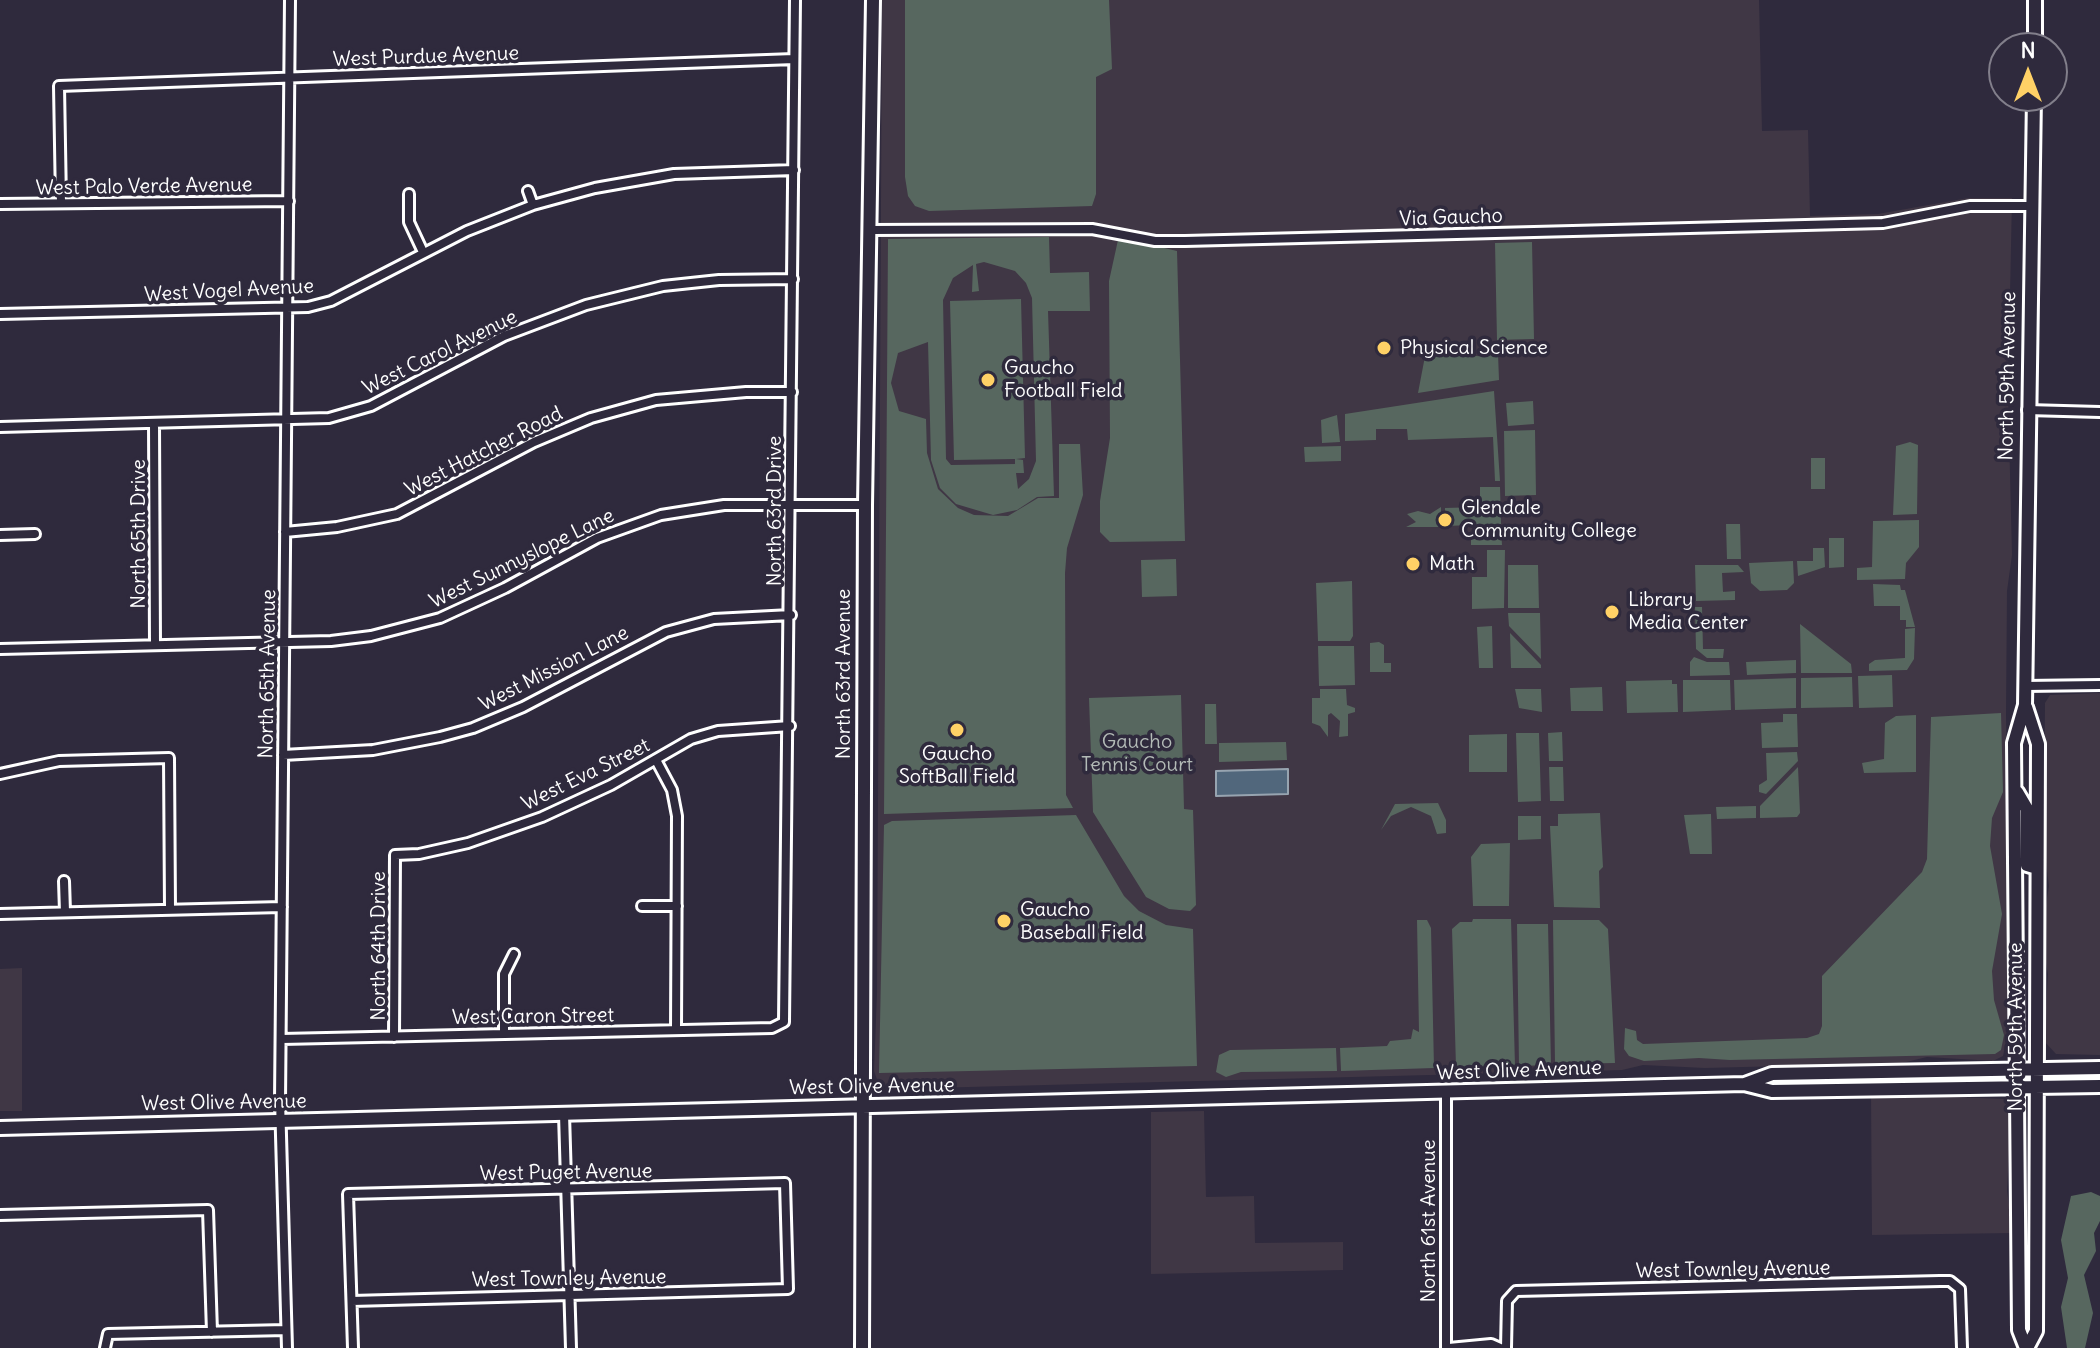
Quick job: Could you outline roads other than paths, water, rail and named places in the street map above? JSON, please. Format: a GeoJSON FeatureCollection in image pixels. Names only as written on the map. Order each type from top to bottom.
{"type":"FeatureCollection","features":[{"type":"Feature","properties":{"kind":"main road","name":"North 63rd Avenue"},"geometry":{"type":"LineString","coordinates":[[862,1348],[865,505],[873,0]]}},
{"type":"Feature","properties":{"kind":"main road"},"geometry":{"type":"LineString","coordinates":[[2035,0],[2035,32]]}},
{"type":"Feature","properties":{"kind":"main road","name":"North 59th Avenue"},"geometry":{"type":"LineString","coordinates":[[2026,1348],[2019,1330],[2014,743],[2025,705],[2034,112]]}},
{"type":"Feature","properties":{"kind":"main road","name":"North 59th Avenue"},"geometry":{"type":"LineString","coordinates":[[2025,705],[2038,744],[2036,1331],[2026,1348]]}},
{"type":"Feature","properties":{"kind":"main road"},"geometry":{"type":"LineString","coordinates":[[2016,789],[2027,809],[2027,865],[2037,868]]}},
{"type":"Feature","properties":{"kind":"main road","name":"West Olive Avenue"},"geometry":{"type":"LineString","coordinates":[[1744,1084],[1772,1074],[2100,1068]]}},
{"type":"Feature","properties":{"kind":"main road","name":"West Olive Avenue"},"geometry":{"type":"LineString","coordinates":[[0,1128],[1744,1084],[1772,1091],[2100,1086]]}},
{"type":"Feature","properties":{"kind":"street","name":"North 65th Avenue"},"geometry":{"type":"LineString","coordinates":[[287,1348],[280,1121],[290,0]]}},
{"type":"Feature","properties":{"kind":"street","name":"North 63rd Drive"},"geometry":{"type":"LineString","coordinates":[[784,1022],[790,726],[795,0]]}},
{"type":"Feature","properties":{"kind":"street","name":"West Purdue Avenue"},"geometry":{"type":"LineString","coordinates":[[61,203],[59,86],[794,59]]}},
{"type":"Feature","properties":{"kind":"street","name":"West Vogel Avenue"},"geometry":{"type":"LineString","coordinates":[[0,314],[286,308],[331,301],[423,252],[533,205],[595,188],[674,174],[794,170]]}},
{"type":"Feature","properties":{"kind":"street"},"geometry":{"type":"LineString","coordinates":[[528,191],[533,205]]}},
{"type":"Feature","properties":{"kind":"street"},"geometry":{"type":"LineString","coordinates":[[409,194],[409,222],[423,252]]}},
{"type":"Feature","properties":{"kind":"street","name":"West Palo Verde Avenue"},"geometry":{"type":"LineString","coordinates":[[0,204],[289,201]]}},
{"type":"Feature","properties":{"kind":"street","name":"Via Gaucho"},"geometry":{"type":"LineString","coordinates":[[870,230],[1092,229],[1155,241],[1185,241],[1883,223],[1970,206],[2031,206]]}},
{"type":"Feature","properties":{"kind":"street","name":"West Carol Avenue"},"geometry":{"type":"LineString","coordinates":[[0,427],[329,418],[371,406],[504,336],[586,305],[663,286],[719,280],[793,279]]}},
{"type":"Feature","properties":{"kind":"street","name":"West Hatcher Road"},"geometry":{"type":"LineString","coordinates":[[285,532],[337,527],[397,514],[534,442],[591,418],[656,400],[746,392],[792,392]]}},
{"type":"Feature","properties":{"kind":"street"},"geometry":{"type":"LineString","coordinates":[[2027,410],[2100,412]]}},
{"type":"Feature","properties":{"kind":"street","name":"North 65th Drive"},"geometry":{"type":"LineString","coordinates":[[154,423],[155,645]]}},
{"type":"Feature","properties":{"kind":"street","name":"West Sunnyslope Lane"},"geometry":{"type":"LineString","coordinates":[[0,649],[351,639],[440,618],[505,588],[597,538],[649,519],[724,505],[865,505]]}},
{"type":"Feature","properties":{"kind":"street"},"geometry":{"type":"LineString","coordinates":[[0,535],[35,534]]}},
{"type":"Feature","properties":{"kind":"street","name":"West Mission Lane"},"geometry":{"type":"LineString","coordinates":[[283,755],[373,750],[473,728],[523,707],[666,632],[714,619],[791,615]]}},
{"type":"Feature","properties":{"kind":"street"},"geometry":{"type":"LineString","coordinates":[[2025,686],[2100,685]]}},
{"type":"Feature","properties":{"kind":"street","name":"West Eva Street"},"geometry":{"type":"LineString","coordinates":[[395,855],[438,851],[509,830],[566,808],[691,739],[718,731],[790,726]]}},
{"type":"Feature","properties":{"kind":"street"},"geometry":{"type":"LineString","coordinates":[[0,774],[50,762],[169,758],[170,909]]}},
{"type":"Feature","properties":{"kind":"street"},"geometry":{"type":"LineString","coordinates":[[656,760],[672,790],[677,816],[676,1030]]}},
{"type":"Feature","properties":{"kind":"street","name":"North 64th Drive"},"geometry":{"type":"LineString","coordinates":[[394,1037],[395,855]]}},
{"type":"Feature","properties":{"kind":"street"},"geometry":{"type":"LineString","coordinates":[[64,881],[65,912]]}},
{"type":"Feature","properties":{"kind":"street"},"geometry":{"type":"LineString","coordinates":[[642,906],[677,906]]}},
{"type":"Feature","properties":{"kind":"street"},"geometry":{"type":"LineString","coordinates":[[0,914],[282,907]]}},
{"type":"Feature","properties":{"kind":"street"},"geometry":{"type":"LineString","coordinates":[[504,1034],[504,974],[514,954]]}},
{"type":"Feature","properties":{"kind":"street","name":"West Caron Street"},"geometry":{"type":"LineString","coordinates":[[282,1039],[772,1028],[784,1022]]}},
{"type":"Feature","properties":{"kind":"street","name":"North 61st Avenue"},"geometry":{"type":"LineString","coordinates":[[1446,1093],[1447,1348]]}},
{"type":"Feature","properties":{"kind":"street"},"geometry":{"type":"LineString","coordinates":[[564,1114],[571,1348]]}},
{"type":"Feature","properties":{"kind":"street","name":"West Puget Avenue"},"geometry":{"type":"LineString","coordinates":[[352,1301],[348,1194],[785,1183],[788,1289]]}},
{"type":"Feature","properties":{"kind":"street"},"geometry":{"type":"LineString","coordinates":[[0,1215],[208,1210],[212,1332]]}},
{"type":"Feature","properties":{"kind":"street","name":"West Townley Avenue"},"geometry":{"type":"LineString","coordinates":[[1506,1348],[1507,1301],[1510,1294],[1940,1281],[1957,1285],[1961,1296],[1962,1348]]}},
{"type":"Feature","properties":{"kind":"street","name":"West Townley Avenue"},"geometry":{"type":"LineString","coordinates":[[352,1301],[788,1289]]}},
{"type":"Feature","properties":{"kind":"street"},"geometry":{"type":"LineString","coordinates":[[352,1301],[353,1348]]}},
{"type":"Feature","properties":{"kind":"street"},"geometry":{"type":"LineString","coordinates":[[105,1348],[108,1334],[286,1330]]}},
{"type":"Feature","properties":{"kind":"street"},"geometry":{"type":"LineString","coordinates":[[1447,1348],[1491,1344],[1500,1348]]}},
{"type":"Feature","properties":{"kind":"water"},"geometry":{"type":"Polygon","coordinates":[[[1288,769],[1288,794],[1216,796],[1216,771],[1288,769]]]}},
{"type":"Feature","properties":{"kind":"place","name":"Physical Science"},"geometry":{"type":"Point","coordinates":[1384,348]}},
{"type":"Feature","properties":{"kind":"place","name":"Gaucho Football Field"},"geometry":{"type":"Point","coordinates":[988,380]}},
{"type":"Feature","properties":{"kind":"place","name":"Glendale Community College"},"geometry":{"type":"Point","coordinates":[1445,520]}},
{"type":"Feature","properties":{"kind":"place","name":"Math"},"geometry":{"type":"Point","coordinates":[1413,564]}},
{"type":"Feature","properties":{"kind":"place","name":"Library Media Center"},"geometry":{"type":"Point","coordinates":[1612,612]}},
{"type":"Feature","properties":{"kind":"place","name":"Gaucho SoftBall Field"},"geometry":{"type":"Point","coordinates":[957,730]}},
{"type":"Feature","properties":{"kind":"place","name":"Gaucho Baseball Field"},"geometry":{"type":"Point","coordinates":[1004,921]}},
{"type":"Feature","properties":{"kind":"park label","name":"Gaucho Tennis Court"},"geometry":{"type":"Point","coordinates":[1137,754]}}]}
